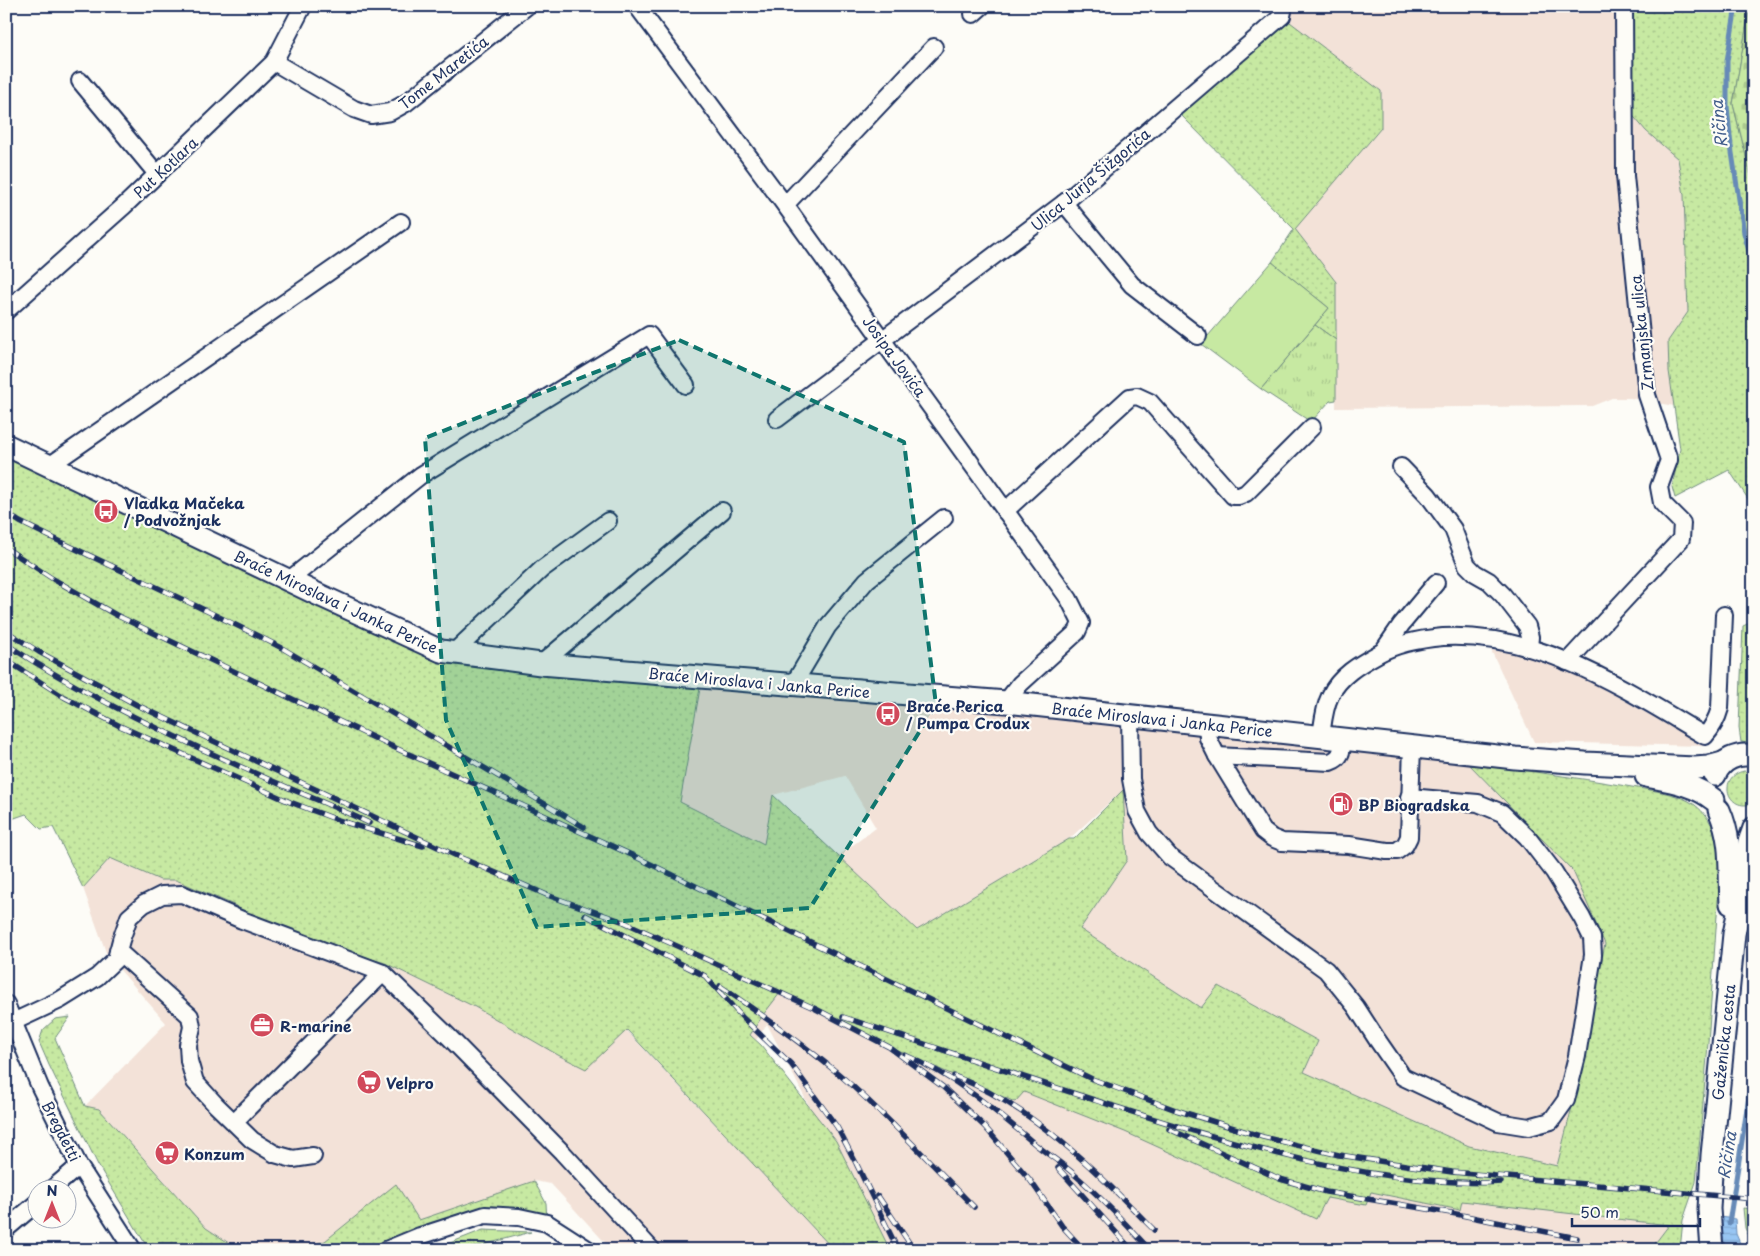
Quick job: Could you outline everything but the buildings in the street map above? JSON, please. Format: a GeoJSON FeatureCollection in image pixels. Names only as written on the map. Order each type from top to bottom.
{"type":"FeatureCollection","features":[{"type":"Feature","properties":{"kind":"main road","name":"Braće Miroslava i Janka Perice"},"geometry":{"type":"LineString","coordinates":[[6,445],[441,651],[541,664],[1006,702],[1585,764],[1694,768],[1723,764],[1731,758],[1740,755],[1754,756]]}},
{"type":"Feature","properties":{"kind":"main road","name":"Braće Miroslava i Janka Perice"},"geometry":{"type":"LineString","coordinates":[[1585,764],[1693,787],[1704,792],[1727,817],[1738,822],[1748,823],[1754,821]]}},
{"type":"Feature","properties":{"kind":"main road"},"geometry":{"type":"LineString","coordinates":[[1716,805],[1712,790],[1713,780],[1723,764]]}},
{"type":"Feature","properties":{"kind":"main road","name":"Gaženička cesta"},"geometry":{"type":"LineString","coordinates":[[1716,805],[1726,826],[1728,837],[1734,934]]}},
{"type":"Feature","properties":{"kind":"main road","name":"Gaženička cesta"},"geometry":{"type":"LineString","coordinates":[[1712,1250],[1709,1210],[1712,1155],[1734,934],[1744,884],[1749,842],[1754,828]]}},
{"type":"Feature","properties":{"kind":"main road","name":"Gaženička cesta"},"geometry":{"type":"LineString","coordinates":[[1700,1250],[1709,1210]]}},
{"type":"Feature","properties":{"kind":"street","name":"Put Kotlara"},"geometry":{"type":"LineString","coordinates":[[6,311],[157,174],[274,62],[303,6]]}},
{"type":"Feature","properties":{"kind":"street","name":"Tome Maretića"},"geometry":{"type":"LineString","coordinates":[[274,62],[354,109],[371,114],[390,112],[406,103],[528,6]]}},
{"type":"Feature","properties":{"kind":"street","name":"Josipa Jovića"},"geometry":{"type":"LineString","coordinates":[[636,6],[884,340],[1069,600],[1081,623],[1077,632],[1020,684],[1006,702]]}},
{"type":"Feature","properties":{"kind":"street","name":"Ulica Jurja Šižgorića"},"geometry":{"type":"LineString","coordinates":[[777,419],[1064,203],[1282,16],[1284,6]]}},
{"type":"Feature","properties":{"kind":"street","name":"Zrmanjska ulica"},"geometry":{"type":"LineString","coordinates":[[1567,662],[1681,539],[1682,522],[1662,503],[1659,487],[1669,460],[1647,395],[1625,176],[1624,6]]}},
{"type":"Feature","properties":{"kind":"street"},"geometry":{"type":"LineString","coordinates":[[785,205],[934,47]]}},
{"type":"Feature","properties":{"kind":"street"},"geometry":{"type":"LineString","coordinates":[[80,81],[157,174]]}},
{"type":"Feature","properties":{"kind":"street"},"geometry":{"type":"LineString","coordinates":[[1064,203],[1132,285],[1198,336]]}},
{"type":"Feature","properties":{"kind":"street"},"geometry":{"type":"LineString","coordinates":[[49,466],[401,222]]}},
{"type":"Feature","properties":{"kind":"street"},"geometry":{"type":"LineString","coordinates":[[289,580],[421,475],[649,335],[686,385]]}},
{"type":"Feature","properties":{"kind":"street"},"geometry":{"type":"LineString","coordinates":[[1005,511],[1130,397],[1137,396],[1150,402],[1233,496],[1246,493],[1312,427]]}},
{"type":"Feature","properties":{"kind":"street"},"geometry":{"type":"LineString","coordinates":[[1401,467],[1428,495],[1453,529],[1467,565],[1475,573],[1489,581],[1503,595],[1527,626],[1530,637],[1529,648]]}},
{"type":"Feature","properties":{"kind":"street"},"geometry":{"type":"LineString","coordinates":[[541,664],[722,511]]}},
{"type":"Feature","properties":{"kind":"street"},"geometry":{"type":"LineString","coordinates":[[792,684],[828,626],[867,580],[944,518]]}},
{"type":"Feature","properties":{"kind":"street"},"geometry":{"type":"LineString","coordinates":[[453,653],[542,569],[608,521]]}},
{"type":"Feature","properties":{"kind":"street"},"geometry":{"type":"LineString","coordinates":[[1383,651],[1401,625],[1436,583]]}},
{"type":"Feature","properties":{"kind":"street"},"geometry":{"type":"LineString","coordinates":[[1321,736],[1325,709],[1330,695],[1358,665],[1383,651],[1414,641],[1458,637],[1511,643],[1567,662],[1628,691],[1705,736],[1718,718],[1720,708],[1724,615]]}},
{"type":"Feature","properties":{"kind":"street"},"geometry":{"type":"LineString","coordinates":[[1130,715],[1131,779],[1137,811],[1150,833],[1170,857],[1326,970],[1356,1007],[1403,1077],[1498,1122],[1528,1127],[1552,1121],[1566,1100],[1577,1056],[1593,955],[1592,938],[1554,872],[1527,837],[1502,813],[1478,803],[1409,798]]}},
{"type":"Feature","properties":{"kind":"street"},"geometry":{"type":"LineString","coordinates":[[1207,723],[1208,738],[1217,756],[1263,831],[1272,838],[1282,842],[1349,845],[1387,851],[1397,850],[1405,845],[1409,838],[1412,746]]}},
{"type":"Feature","properties":{"kind":"street"},"geometry":{"type":"LineString","coordinates":[[1217,756],[1330,762],[1336,760],[1341,755],[1343,738]]}},
{"type":"Feature","properties":{"kind":"street"},"geometry":{"type":"LineString","coordinates":[[13,1022],[60,1000],[116,960],[129,917],[144,904],[162,894],[182,894],[242,920],[383,973],[562,1152],[652,1250]]}},
{"type":"Feature","properties":{"kind":"street"},"geometry":{"type":"LineString","coordinates":[[118,951],[190,1016],[192,1027],[188,1045],[189,1061],[195,1082],[216,1105],[252,1140],[275,1154],[293,1159],[313,1156]]}},
{"type":"Feature","properties":{"kind":"street"},"geometry":{"type":"LineString","coordinates":[[234,1122],[383,973]]}},
{"type":"Feature","properties":{"kind":"street","name":"Bregdetti"},"geometry":{"type":"LineString","coordinates":[[6,1004],[40,1087],[79,1166],[133,1250]]}},
{"type":"Feature","properties":{"kind":"street"},"geometry":{"type":"LineString","coordinates":[[65,1178],[79,1166]]}},
{"type":"Feature","properties":{"kind":"street"},"geometry":{"type":"LineString","coordinates":[[6,1229],[28,1210]]}},
{"type":"Feature","properties":{"kind":"street"},"geometry":{"type":"LineString","coordinates":[[386,1250],[420,1236],[485,1215],[519,1217],[547,1223],[589,1250]]}},
{"type":"Feature","properties":{"kind":"highlighted area"},"geometry":{"type":"Polygon","coordinates":[[[679,340],[904,442],[936,705],[810,908],[537,927],[446,720],[425,438],[679,340]]]}},
{"type":"Feature","properties":{"kind":"shaded area"},"geometry":{"type":"Polygon","coordinates":[[[1284,6],[1624,6],[1646,131],[1678,159],[1684,195],[1688,312],[1668,341],[1669,371],[1674,406],[1630,398],[1612,398],[1592,406],[1336,408],[1336,282],[1294,229],[1381,128],[1282,16],[1284,6]]]}},
{"type":"Feature","properties":{"kind":"shaded area"},"geometry":{"type":"Polygon","coordinates":[[[6,504],[511,778],[1469,1146],[1304,1072],[1318,1041],[1218,986],[1201,1008],[1080,929],[1127,860],[1123,790],[1069,839],[917,930],[838,856],[876,828],[845,776],[773,795],[764,844],[679,802],[702,677],[1468,763],[1574,871],[1605,944],[1571,1111],[1557,1166],[1480,1149],[1669,1225],[1650,1250],[883,1250],[767,1024],[756,1040],[694,986],[6,504]]]}},
{"type":"Feature","properties":{"kind":"shaded area"},"geometry":{"type":"Polygon","coordinates":[[[1491,650],[1536,656],[1590,681],[1705,746],[1534,742],[1491,650]]]}},
{"type":"Feature","properties":{"kind":"shaded area"},"geometry":{"type":"Polygon","coordinates":[[[110,858],[160,880],[176,880],[236,906],[287,933],[385,963],[475,1007],[558,1055],[626,1030],[834,1250],[612,1250],[551,1184],[534,1181],[419,1220],[396,1185],[325,1241],[297,1250],[238,1249],[206,1228],[99,1109],[85,1106],[166,1023],[107,955],[83,888],[110,858]]]}},
{"type":"Feature","properties":{"kind":"green space"},"geometry":{"type":"Polygon","coordinates":[[[1624,6],[1750,6],[1733,104],[1752,180],[1754,198],[1754,508],[1729,470],[1675,498],[1672,487],[1680,449],[1669,371],[1668,341],[1688,312],[1684,195],[1678,159],[1646,131],[1624,105],[1624,6]]]}},
{"type":"Feature","properties":{"kind":"green space"},"geometry":{"type":"Polygon","coordinates":[[[1750,6],[1754,6],[1754,198],[1752,180],[1733,104],[1750,6]]]}},
{"type":"Feature","properties":{"kind":"green space"},"geometry":{"type":"Polygon","coordinates":[[[1282,16],[1381,91],[1381,128],[1295,229],[1336,282],[1336,340],[1315,325],[1329,308],[1272,262],[1294,229],[1175,109],[1282,16]]]}},
{"type":"Feature","properties":{"kind":"green space"},"geometry":{"type":"Polygon","coordinates":[[[1272,262],[1329,308],[1261,389],[1201,344],[1272,262]]]}},
{"type":"Feature","properties":{"kind":"green space"},"geometry":{"type":"Polygon","coordinates":[[[1315,325],[1336,340],[1336,400],[1330,401],[1311,422],[1261,389],[1315,325]]]}},
{"type":"Feature","properties":{"kind":"green space"},"geometry":{"type":"Polygon","coordinates":[[[6,445],[441,651],[702,677],[680,802],[764,844],[773,795],[917,930],[1069,839],[1074,839],[1123,790],[1127,860],[1080,929],[1201,1008],[1218,986],[1318,1041],[1304,1072],[1469,1146],[1557,1166],[1571,1111],[1605,944],[1573,871],[1468,763],[1653,790],[1680,797],[1695,805],[1706,816],[1714,829],[1721,858],[1696,1182],[1683,1220],[1680,1250],[1650,1250],[1669,1225],[1462,1201],[1460,1210],[1371,1192],[1366,1205],[1327,1198],[1316,1219],[1125,1132],[1024,1092],[1015,1102],[889,1047],[816,1009],[780,993],[750,1035],[761,1045],[836,1141],[890,1250],[834,1250],[627,1030],[586,1069],[475,1007],[385,963],[287,933],[239,914],[236,906],[176,880],[160,880],[110,858],[83,888],[53,827],[41,829],[26,814],[6,821],[6,445]]]}},
{"type":"Feature","properties":{"kind":"green space"},"geometry":{"type":"Polygon","coordinates":[[[1754,621],[1754,744],[1741,742],[1739,728],[1743,626],[1754,621]]]}},
{"type":"Feature","properties":{"kind":"green space"},"geometry":{"type":"Polygon","coordinates":[[[1744,771],[1754,773],[1754,803],[1745,805],[1732,799],[1728,787],[1730,780],[1735,775],[1744,771]]]}},
{"type":"Feature","properties":{"kind":"green space"},"geometry":{"type":"Polygon","coordinates":[[[70,1017],[55,1038],[85,1106],[99,1109],[206,1228],[238,1249],[249,1250],[149,1250],[98,1165],[39,1042],[43,1030],[55,1019],[70,1017]]]}},
{"type":"Feature","properties":{"kind":"green space"},"geometry":{"type":"Polygon","coordinates":[[[534,1181],[546,1203],[547,1223],[485,1215],[386,1250],[297,1250],[325,1241],[396,1184],[419,1220],[534,1181]]]}},
{"type":"Feature","properties":{"kind":"green space"},"geometry":{"type":"Polygon","coordinates":[[[1743,1208],[1754,1209],[1754,1247],[1745,1228],[1743,1208]]]}},
{"type":"Feature","properties":{"kind":"green space"},"geometry":{"type":"Polygon","coordinates":[[[483,1230],[531,1232],[464,1250],[432,1250],[483,1230]]]}},
{"type":"Feature","properties":{"kind":"water"},"geometry":{"type":"Polygon","coordinates":[[[1719,1217],[1735,1219],[1736,1234],[1743,1250],[1727,1250],[1723,1240],[1719,1217]]]}},
{"type":"Feature","properties":{"kind":"waterway","name":"Ričina"},"geometry":{"type":"LineString","coordinates":[[1736,6],[1727,61],[1727,106],[1744,233],[1754,269]]}},
{"type":"Feature","properties":{"kind":"waterway","name":"Ričina"},"geometry":{"type":"LineString","coordinates":[[1729,1223],[1754,1065]]}},
{"type":"Feature","properties":{"kind":"railway"},"geometry":{"type":"LineString","coordinates":[[6,513],[20,522],[282,648],[584,827]]}},
{"type":"Feature","properties":{"kind":"railway"},"geometry":{"type":"LineString","coordinates":[[6,548],[53,579],[116,615],[391,746],[634,856],[1092,1079],[1176,1110],[1263,1137],[1339,1155],[1452,1172],[1754,1199]]}},
{"type":"Feature","properties":{"kind":"railway"},"geometry":{"type":"LineString","coordinates":[[6,631],[39,652],[137,705],[459,857],[547,895],[624,922],[816,1009],[889,1047],[943,1087],[985,1127],[1030,1180],[1062,1226],[1084,1250]]}},
{"type":"Feature","properties":{"kind":"railway"},"geometry":{"type":"LineString","coordinates":[[6,644],[37,664],[134,717],[234,764],[369,823]]}},
{"type":"Feature","properties":{"kind":"railway"},"geometry":{"type":"LineString","coordinates":[[6,660],[64,697],[120,726],[290,802],[338,820],[423,846]]}},
{"type":"Feature","properties":{"kind":"railway"},"geometry":{"type":"LineString","coordinates":[[585,915],[705,976],[743,1018],[791,1064],[837,1127],[898,1250]]}},
{"type":"Feature","properties":{"kind":"railway"},"geometry":{"type":"LineString","coordinates":[[720,986],[781,1029],[840,1075],[891,1123],[974,1207]]}},
{"type":"Feature","properties":{"kind":"railway"},"geometry":{"type":"LineString","coordinates":[[843,1017],[1150,1118],[1280,1154],[1338,1167],[1397,1177],[1454,1182],[1501,1182]]}},
{"type":"Feature","properties":{"kind":"railway"},"geometry":{"type":"LineString","coordinates":[[905,1055],[958,1083],[1066,1167],[1104,1202],[1150,1250]]}},
{"type":"Feature","properties":{"kind":"railway"},"geometry":{"type":"LineString","coordinates":[[954,1076],[983,1089],[1037,1122],[1086,1163],[1154,1230]]}},
{"type":"Feature","properties":{"kind":"railway"},"geometry":{"type":"LineString","coordinates":[[1169,1129],[1280,1179],[1326,1192],[1451,1213],[1577,1238]]}},
{"type":"Feature","properties":{"kind":"railway"},"geometry":{"type":"LineString","coordinates":[[1058,1168],[1132,1250]]}},
{"type":"Feature","properties":{"kind":"railway"},"geometry":{"type":"LineString","coordinates":[[878,1196],[914,1250]]}},
{"type":"Feature","properties":{"kind":"place","name":"Vladka Mačeka / Podvožnjak"},"geometry":{"type":"Point","coordinates":[106,511]}},
{"type":"Feature","properties":{"kind":"place","name":"Braće Perica / Pumpa Crodux"},"geometry":{"type":"Point","coordinates":[888,714]}},
{"type":"Feature","properties":{"kind":"place","name":"BP Biogradska"},"geometry":{"type":"Point","coordinates":[1341,804]}},
{"type":"Feature","properties":{"kind":"place","name":"R-marine"},"geometry":{"type":"Point","coordinates":[262,1025]}},
{"type":"Feature","properties":{"kind":"place","name":"Velpro"},"geometry":{"type":"Point","coordinates":[369,1082]}},
{"type":"Feature","properties":{"kind":"place","name":"Konzum"},"geometry":{"type":"Point","coordinates":[167,1153]}}]}
